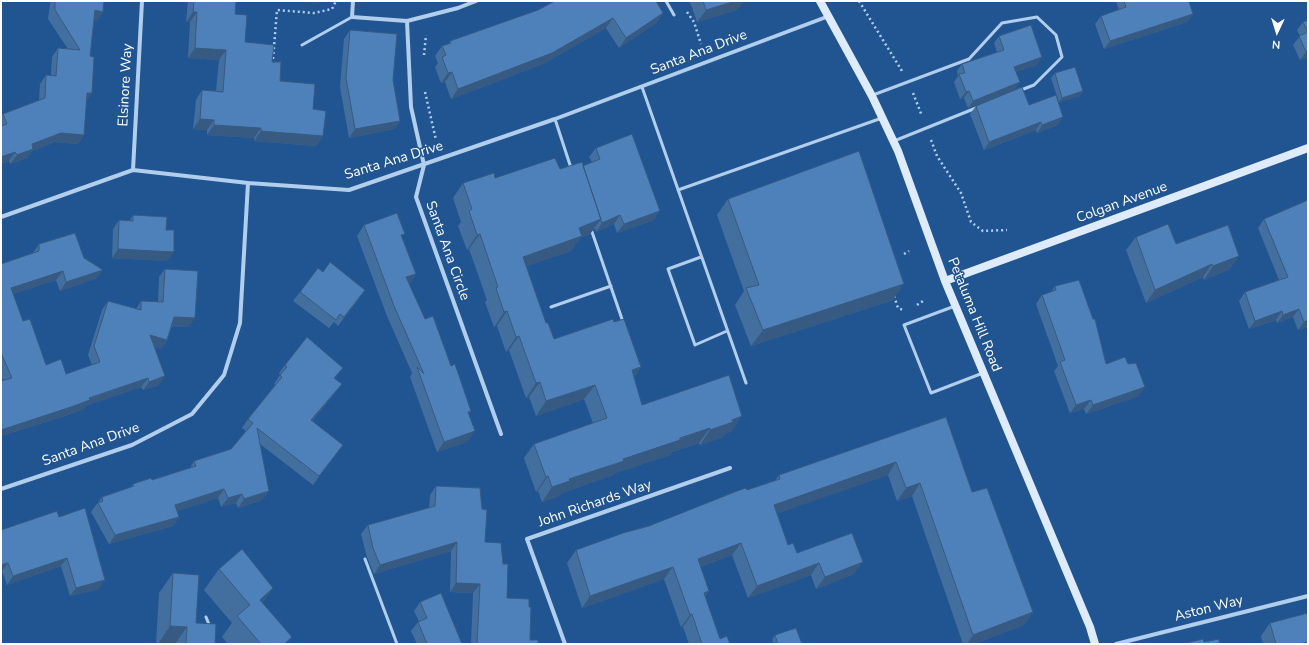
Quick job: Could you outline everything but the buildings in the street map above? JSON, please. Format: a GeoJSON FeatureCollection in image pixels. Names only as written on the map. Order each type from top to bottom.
{"type":"FeatureCollection","features":[{"type":"Feature","properties":{"kind":"main road","name":"Petaluma Hill Road"},"geometry":{"type":"LineString","coordinates":[[820,1],[872,96],[893,142],[955,306],[1090,627],[1095,644]]}},
{"type":"Feature","properties":{"kind":"main road","name":"Colgan Avenue"},"geometry":{"type":"LineString","coordinates":[[945,281],[1308,148]]}},
{"type":"Feature","properties":{"kind":"street","name":"Elsinore Way"},"geometry":{"type":"LineString","coordinates":[[133,170],[142,1]]}},
{"type":"Feature","properties":{"kind":"street"},"geometry":{"type":"LineString","coordinates":[[353,1],[352,17],[407,21],[458,8],[476,1]]}},
{"type":"Feature","properties":{"kind":"street","name":"Santa Ana Drive"},"geometry":{"type":"LineString","coordinates":[[1,488],[132,445],[192,414],[220,380],[224,375],[240,323],[248,183],[349,190],[555,119],[829,16]]}},
{"type":"Feature","properties":{"kind":"street","name":"Santa Ana Circle"},"geometry":{"type":"LineString","coordinates":[[407,21],[411,107],[424,165],[416,197],[501,434]]}},
{"type":"Feature","properties":{"kind":"street"},"geometry":{"type":"LineString","coordinates":[[1,217],[133,170],[248,183]]}},
{"type":"Feature","properties":{"kind":"street","name":"John Richards Way"},"geometry":{"type":"LineString","coordinates":[[565,644],[527,539],[730,468]]}},
{"type":"Feature","properties":{"kind":"street","name":"Aston Way"},"geometry":{"type":"LineString","coordinates":[[1116,644],[1308,596]]}},
{"type":"Feature","properties":{"kind":"lane"},"geometry":{"type":"LineString","coordinates":[[666,1],[674,15]]}},
{"type":"Feature","properties":{"kind":"lane"},"geometry":{"type":"LineString","coordinates":[[302,45],[352,17]]}},
{"type":"Feature","properties":{"kind":"lane"},"geometry":{"type":"LineString","coordinates":[[872,96],[969,59],[1002,23],[1037,17],[1056,35],[1062,57],[1034,85],[1019,91]]}},
{"type":"Feature","properties":{"kind":"lane"},"geometry":{"type":"LineString","coordinates":[[642,87],[746,383]]}},
{"type":"Feature","properties":{"kind":"lane"},"geometry":{"type":"LineString","coordinates":[[893,142],[984,105]]}},
{"type":"Feature","properties":{"kind":"lane"},"geometry":{"type":"LineString","coordinates":[[678,190],[882,118]]}},
{"type":"Feature","properties":{"kind":"lane"},"geometry":{"type":"LineString","coordinates":[[555,119],[571,169]]}},
{"type":"Feature","properties":{"kind":"lane"},"geometry":{"type":"LineString","coordinates":[[591,228],[626,330]]}},
{"type":"Feature","properties":{"kind":"lane"},"geometry":{"type":"LineString","coordinates":[[701,257],[668,269],[695,346],[727,331]]}},
{"type":"Feature","properties":{"kind":"lane"},"geometry":{"type":"LineString","coordinates":[[551,307],[611,286]]}},
{"type":"Feature","properties":{"kind":"lane"},"geometry":{"type":"LineString","coordinates":[[955,306],[904,325],[930,392],[983,373]]}},
{"type":"Feature","properties":{"kind":"lane"},"geometry":{"type":"LineString","coordinates":[[365,559],[397,644]]}},
{"type":"Feature","properties":{"kind":"lane"},"geometry":{"type":"LineString","coordinates":[[206,617],[211,630]]}},
{"type":"Feature","properties":{"kind":"path"},"geometry":{"type":"LineString","coordinates":[[273,59],[277,10],[314,14],[332,9],[336,1]]}},
{"type":"Feature","properties":{"kind":"path"},"geometry":{"type":"LineString","coordinates":[[859,1],[908,82],[937,156],[962,193],[971,222],[983,231],[1007,230]]}},
{"type":"Feature","properties":{"kind":"path"},"geometry":{"type":"LineString","coordinates":[[684,6],[694,22],[701,44]]}},
{"type":"Feature","properties":{"kind":"path"},"geometry":{"type":"LineString","coordinates":[[424,62],[426,35]]}},
{"type":"Feature","properties":{"kind":"path"},"geometry":{"type":"LineString","coordinates":[[425,87],[436,140]]}},
{"type":"Feature","properties":{"kind":"path"},"geometry":{"type":"LineString","coordinates":[[904,254],[909,251]]}},
{"type":"Feature","properties":{"kind":"path"},"geometry":{"type":"LineString","coordinates":[[893,293],[898,308],[906,311]]}},
{"type":"Feature","properties":{"kind":"path"},"geometry":{"type":"LineString","coordinates":[[912,308],[923,301]]}}]}
